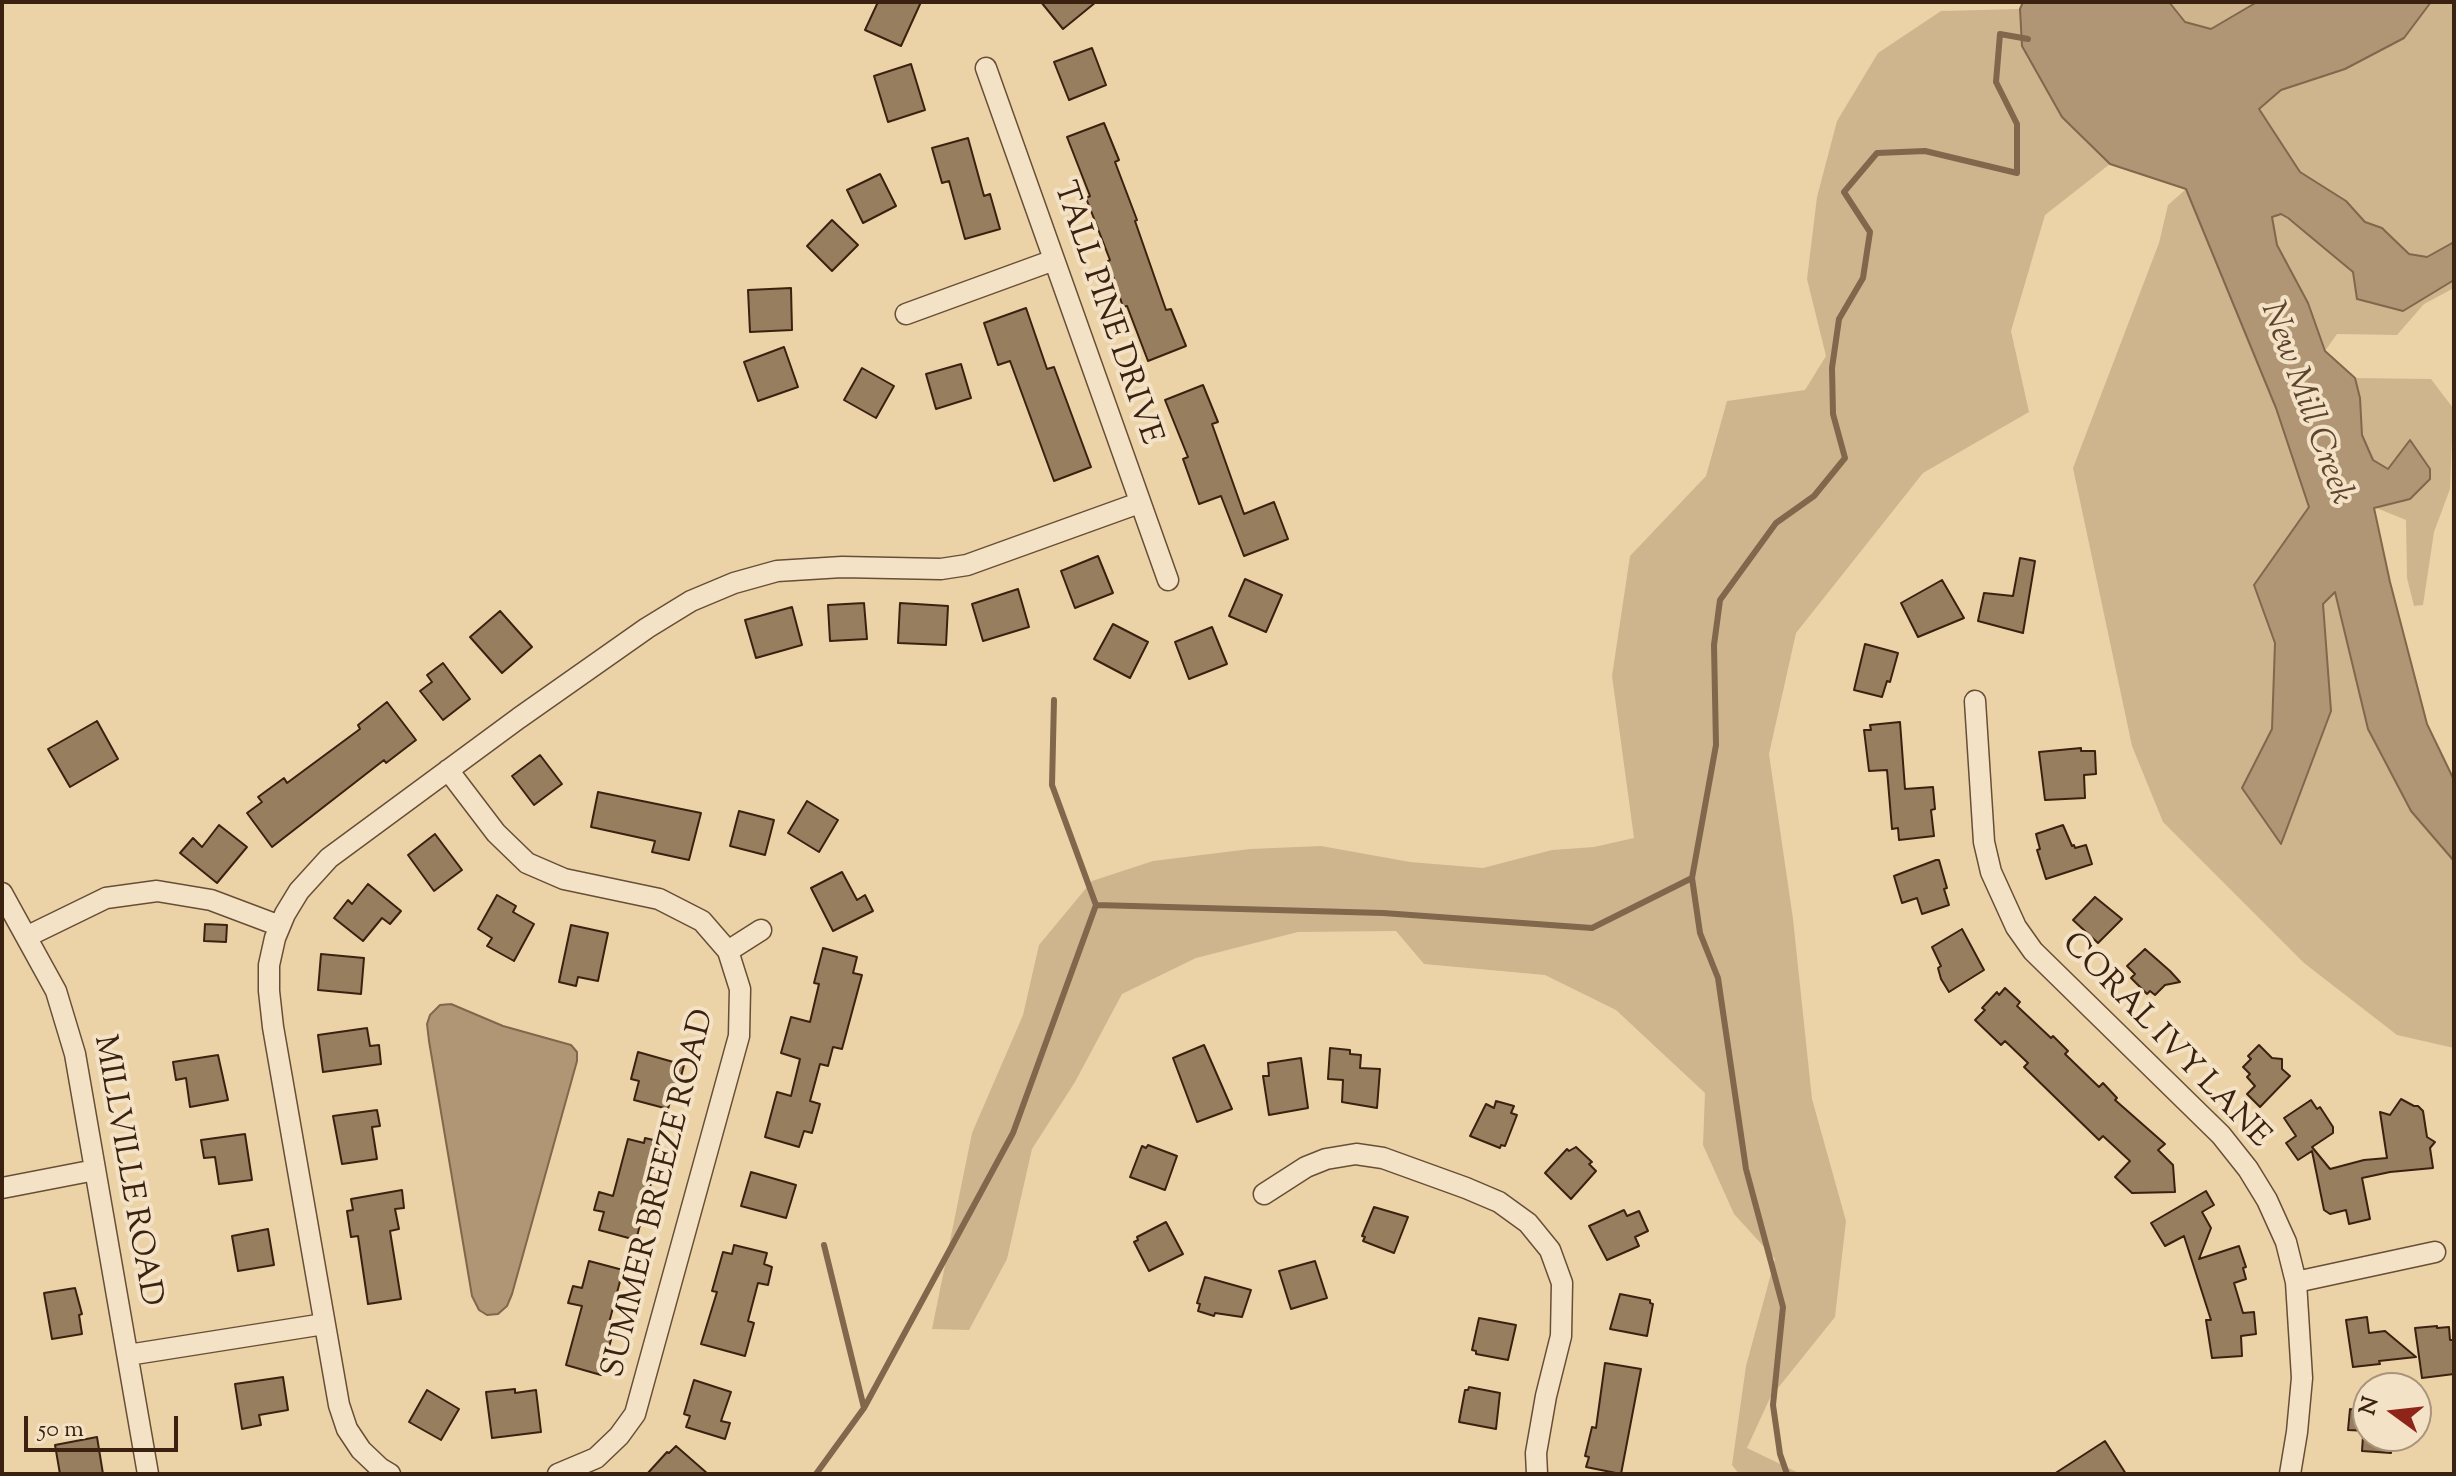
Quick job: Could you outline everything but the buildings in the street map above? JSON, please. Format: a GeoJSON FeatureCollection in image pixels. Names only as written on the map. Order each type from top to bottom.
{"type":"FeatureCollection","features":[{"type":"Feature","properties":{"kind":"street","name":"TALL PINE DRIVE"},"geometry":{"type":"LineString","coordinates":[[986,68],[1168,580]]}},
{"type":"Feature","properties":{"kind":"street"},"geometry":{"type":"LineString","coordinates":[[906,314],[1054,260]]}},
{"type":"Feature","properties":{"kind":"street"},"geometry":{"type":"LineString","coordinates":[[390,1474],[361,1450],[347,1429],[339,1405],[269,991],[269,965],[280,926],[299,891],[329,858],[647,628],[691,601],[734,583],[777,571],[807,568],[941,569],[967,565],[1139,503]]}},
{"type":"Feature","properties":{"kind":"street","name":"CORAL IVY LANE"},"geometry":{"type":"LineString","coordinates":[[1975,701],[1984,842],[1991,872],[2016,927],[2033,951],[2221,1135],[2267,1200],[2286,1242],[2296,1282],[2302,1378],[2290,1474]]}},
{"type":"Feature","properties":{"kind":"street","name":"SUMMER BREEZE ROAD"},"geometry":{"type":"LineString","coordinates":[[448,770],[503,841],[527,863],[564,879],[649,897],[681,908],[702,921],[728,951],[740,989],[739,1036],[635,1414],[619,1436],[596,1458],[558,1474]]}},
{"type":"Feature","properties":{"kind":"street"},"geometry":{"type":"LineString","coordinates":[[28,936],[106,898],[157,891],[211,900],[280,926]]}},
{"type":"Feature","properties":{"kind":"street","name":"MILLVILLE ROAD"},"geometry":{"type":"LineString","coordinates":[[2,893],[47,971],[64,1013],[75,1054],[148,1474]]}},
{"type":"Feature","properties":{"kind":"street"},"geometry":{"type":"LineString","coordinates":[[728,951],[761,930]]}},
{"type":"Feature","properties":{"kind":"street"},"geometry":{"type":"LineString","coordinates":[[1264,1194],[1306,1167],[1326,1159],[1356,1154],[1383,1158],[1466,1188],[1499,1202],[1528,1223],[1550,1250],[1562,1283],[1561,1336],[1539,1439],[1537,1474]]}},
{"type":"Feature","properties":{"kind":"street"},"geometry":{"type":"LineString","coordinates":[[2,1188],[95,1170]]}},
{"type":"Feature","properties":{"kind":"street"},"geometry":{"type":"LineString","coordinates":[[2296,1282],[2435,1252]]}},
{"type":"Feature","properties":{"kind":"street"},"geometry":{"type":"LineString","coordinates":[[128,1355],[324,1324]]}},
{"type":"Feature","properties":{"kind":"shaded area"},"geometry":{"type":"Polygon","coordinates":[[[2169,2],[2257,2],[2211,29],[2185,23],[2169,2]]]}},
{"type":"Feature","properties":{"kind":"shaded area"},"geometry":{"type":"Polygon","coordinates":[[[2431,2],[2454,2],[2454,242],[2427,257],[2409,254],[2382,228],[2365,222],[2346,201],[2300,172],[2259,108],[2281,90],[2345,69],[2404,38],[2431,2]]]}},
{"type":"Feature","properties":{"kind":"shaded area"},"geometry":{"type":"Polygon","coordinates":[[[2020,9],[2022,46],[2062,117],[2110,164],[2045,215],[2011,331],[2029,412],[1923,473],[1796,633],[1769,754],[1793,919],[1812,1099],[1846,1221],[1835,1317],[1770,1398],[1747,1448],[1801,1474],[1739,1474],[1732,1465],[1746,1366],[1775,1259],[1734,1214],[1703,1145],[1705,1093],[1616,1010],[1545,975],[1424,964],[1396,931],[1298,932],[1196,958],[1122,994],[1075,1082],[1032,1149],[1007,1259],[969,1330],[932,1329],[972,1133],[1023,1015],[1039,945],[1092,881],[1153,861],[1250,849],[1321,846],[1410,862],[1483,868],[1552,850],[1594,847],[1634,838],[1612,676],[1630,556],[1706,476],[1727,401],[1805,390],[1826,356],[1807,279],[1817,197],[1837,121],[1878,53],[1941,11],[2020,9]]]}},
{"type":"Feature","properties":{"kind":"shaded area"},"geometry":{"type":"Polygon","coordinates":[[[2186,189],[2276,408],[2309,508],[2254,585],[2275,643],[2272,729],[2242,788],[2331,711],[2323,604],[2335,592],[2368,729],[2411,811],[2454,861],[2454,1048],[2397,1035],[2304,963],[2163,822],[2132,746],[2073,468],[2159,243],[2168,205],[2186,189]]]}},
{"type":"Feature","properties":{"kind":"shaded area"},"geometry":{"type":"Polygon","coordinates":[[[2281,214],[2403,311],[2454,280],[2454,288],[2424,304],[2397,335],[2337,334],[2325,351],[2308,303],[2277,245],[2272,217],[2281,214]]]}},
{"type":"Feature","properties":{"kind":"shaded area"},"geometry":{"type":"Polygon","coordinates":[[[2355,378],[2431,379],[2453,408],[2450,489],[2434,532],[2423,605],[2414,606],[2407,578],[2406,520],[2374,507],[2388,469],[2373,460],[2362,435],[2360,398],[2355,378]]]}},
{"type":"Feature","properties":{"kind":"water","name":"New Mill Creek"},"geometry":{"type":"Polygon","coordinates":[[[2023,2],[2169,2],[2185,22],[2211,29],[2257,2],[2431,2],[2404,38],[2345,69],[2281,90],[2259,109],[2300,172],[2346,201],[2365,222],[2382,228],[2409,254],[2427,257],[2454,242],[2454,280],[2403,311],[2357,299],[2353,272],[2288,218],[2281,214],[2272,217],[2277,245],[2308,303],[2325,351],[2355,378],[2360,398],[2362,435],[2373,460],[2388,469],[2410,440],[2430,469],[2430,479],[2410,499],[2374,508],[2427,724],[2454,780],[2454,861],[2411,811],[2368,729],[2335,592],[2323,604],[2331,711],[2281,844],[2242,788],[2272,729],[2275,643],[2254,585],[2309,507],[2276,408],[2186,189],[2110,164],[2062,117],[2022,46],[2020,9],[2023,2]]]}},
{"type":"Feature","properties":{"kind":"water"},"geometry":{"type":"Polygon","coordinates":[[[451,1004],[503,1026],[571,1045],[577,1052],[512,1294],[507,1306],[498,1314],[487,1315],[479,1310],[472,1296],[429,1041],[427,1024],[430,1015],[440,1005],[451,1004]]]}},
{"type":"Feature","properties":{"kind":"waterway"},"geometry":{"type":"LineString","coordinates":[[1096,905],[1383,913],[1592,928],[1692,878],[1716,745],[1714,645],[1720,600],[1776,523],[1814,496],[1845,458],[1833,414],[1832,368],[1839,319],[1863,278],[1870,232],[1844,192],[1877,153],[1925,151],[2017,173],[2017,124],[1996,82],[2000,34],[2028,39]]}},
{"type":"Feature","properties":{"kind":"waterway"},"geometry":{"type":"LineString","coordinates":[[816,1474],[864,1408],[1013,1133],[1096,905],[1052,785],[1054,700]]}},
{"type":"Feature","properties":{"kind":"waterway"},"geometry":{"type":"LineString","coordinates":[[1692,878],[1700,933],[1718,978],[1746,1169],[1783,1307],[1773,1405],[1780,1454],[1787,1474]]}},
{"type":"Feature","properties":{"kind":"waterway"},"geometry":{"type":"LineString","coordinates":[[824,1245],[864,1408]]}}]}
